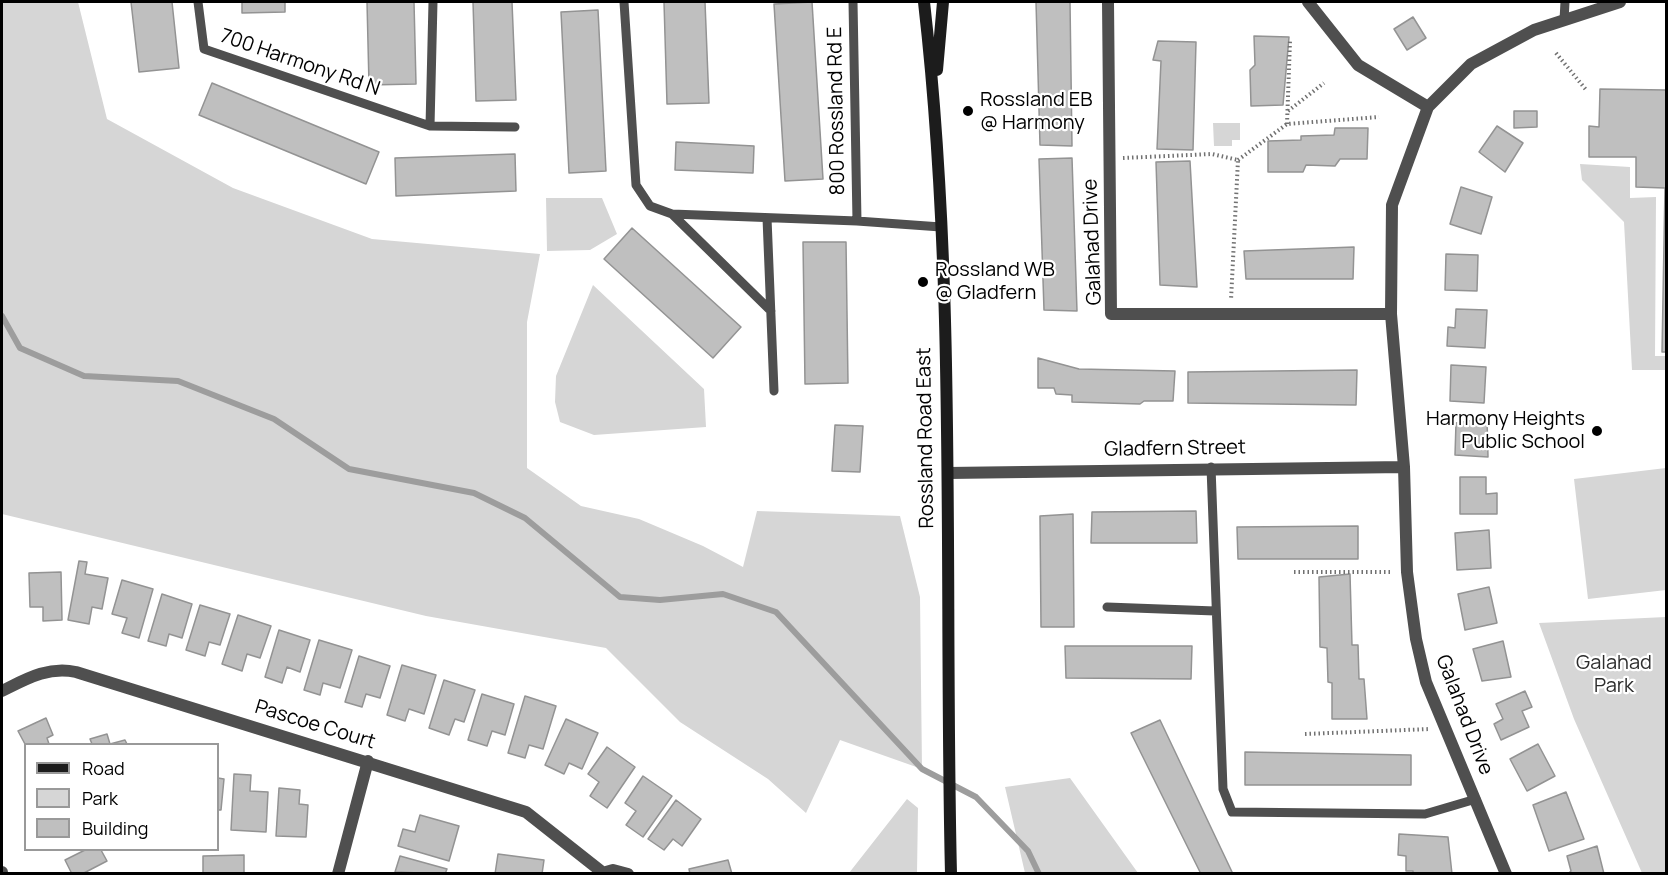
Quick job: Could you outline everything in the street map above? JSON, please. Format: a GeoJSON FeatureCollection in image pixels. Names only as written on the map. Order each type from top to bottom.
{"type":"FeatureCollection","features":[{"type":"Feature","properties":{"kind":"main road","name":"Rossland Road East"},"geometry":{"type":"LineString","coordinates":[[924,2],[935,99],[941,227],[948,473],[951,873]]}},
{"type":"Feature","properties":{"kind":"main road"},"geometry":{"type":"LineString","coordinates":[[935,99],[943,2]]}},
{"type":"Feature","properties":{"kind":"street","name":"Galahad Drive"},"geometry":{"type":"LineString","coordinates":[[1108,2],[1111,314],[1391,314]]}},
{"type":"Feature","properties":{"kind":"street"},"geometry":{"type":"LineString","coordinates":[[1308,2],[1358,65],[1428,107]]}},
{"type":"Feature","properties":{"kind":"street","name":"Galahad Drive"},"geometry":{"type":"LineString","coordinates":[[1506,873],[1426,682],[1416,639],[1407,572],[1404,467],[1391,314],[1392,205],[1428,107],[1472,64],[1534,30],[1620,2]]}},
{"type":"Feature","properties":{"kind":"street","name":"Gladfern Street"},"geometry":{"type":"LineString","coordinates":[[948,473],[1211,467],[1404,467]]}},
{"type":"Feature","properties":{"kind":"street","name":"Pascoe Court"},"geometry":{"type":"LineString","coordinates":[[2,691],[42,672],[64,669],[368,761],[526,812],[600,873],[613,870],[628,873]]}},
{"type":"Feature","properties":{"kind":"street"},"geometry":{"type":"LineString","coordinates":[[338,873],[368,761]]}},
{"type":"Feature","properties":{"kind":"lane","name":"700 Harmony Rd N"},"geometry":{"type":"LineString","coordinates":[[198,2],[204,49],[430,126],[515,127]]}},
{"type":"Feature","properties":{"kind":"lane"},"geometry":{"type":"LineString","coordinates":[[430,126],[433,2]]}},
{"type":"Feature","properties":{"kind":"lane","name":"800 Rossland Rd E"},"geometry":{"type":"LineString","coordinates":[[624,2],[636,185],[650,206],[672,214],[856,221],[941,227]]}},
{"type":"Feature","properties":{"kind":"lane","name":"800 Rossland Rd E"},"geometry":{"type":"LineString","coordinates":[[853,2],[856,221]]}},
{"type":"Feature","properties":{"kind":"lane"},"geometry":{"type":"LineString","coordinates":[[1564,20],[1565,2]]}},
{"type":"Feature","properties":{"kind":"lane"},"geometry":{"type":"LineString","coordinates":[[672,214],[771,311]]}},
{"type":"Feature","properties":{"kind":"lane"},"geometry":{"type":"LineString","coordinates":[[766,218],[774,391]]}},
{"type":"Feature","properties":{"kind":"lane"},"geometry":{"type":"LineString","coordinates":[[1211,467],[1223,789],[1232,812],[1425,814],[1476,799]]}},
{"type":"Feature","properties":{"kind":"lane"},"geometry":{"type":"LineString","coordinates":[[1107,607],[1215,611]]}},
{"type":"Feature","properties":{"kind":"path"},"geometry":{"type":"LineString","coordinates":[[1287,124],[1290,41]]}},
{"type":"Feature","properties":{"kind":"path"},"geometry":{"type":"LineString","coordinates":[[1556,53],[1587,92]]}},
{"type":"Feature","properties":{"kind":"path"},"geometry":{"type":"LineString","coordinates":[[1288,112],[1324,83]]}},
{"type":"Feature","properties":{"kind":"path"},"geometry":{"type":"LineString","coordinates":[[1110,158],[1212,154],[1239,160],[1287,124],[1379,117]]}},
{"type":"Feature","properties":{"kind":"path"},"geometry":{"type":"LineString","coordinates":[[1230,314],[1239,160]]}},
{"type":"Feature","properties":{"kind":"path"},"geometry":{"type":"LineString","coordinates":[[1294,572],[1407,572]]}},
{"type":"Feature","properties":{"kind":"path"},"geometry":{"type":"LineString","coordinates":[[1305,734],[1445,729]]}},
{"type":"Feature","properties":{"kind":"green space"},"geometry":{"type":"Polygon","coordinates":[[[2,2],[78,2],[107,119],[233,188],[372,239],[540,254],[527,322],[527,468],[581,506],[639,519],[703,546],[743,567],[757,511],[900,516],[920,597],[922,769],[840,740],[806,813],[768,779],[680,722],[606,648],[426,616],[2,514],[2,2]]]}},
{"type":"Feature","properties":{"kind":"green space"},"geometry":{"type":"Polygon","coordinates":[[[1213,123],[1240,123],[1240,140],[1232,140],[1232,146],[1214,146],[1213,123]]]}},
{"type":"Feature","properties":{"kind":"green space"},"geometry":{"type":"Polygon","coordinates":[[[1580,164],[1630,167],[1630,198],[1656,197],[1655,356],[1666,356],[1666,370],[1632,370],[1624,222],[1582,180],[1580,164]]]}},
{"type":"Feature","properties":{"kind":"green space"},"geometry":{"type":"Polygon","coordinates":[[[546,198],[602,198],[617,234],[590,250],[547,251],[546,198]]]}},
{"type":"Feature","properties":{"kind":"green space"},"geometry":{"type":"Polygon","coordinates":[[[593,285],[704,389],[706,427],[594,435],[560,422],[555,402],[556,376],[593,285]]]}},
{"type":"Feature","properties":{"kind":"green space"},"geometry":{"type":"Polygon","coordinates":[[[1666,468],[1666,590],[1588,599],[1574,479],[1666,468]]]}},
{"type":"Feature","properties":{"kind":"green space","name":"Galahad Park"},"geometry":{"type":"Polygon","coordinates":[[[1666,617],[1666,873],[1642,873],[1574,719],[1539,623],[1666,617]]]}},
{"type":"Feature","properties":{"kind":"green space"},"geometry":{"type":"Polygon","coordinates":[[[1070,778],[1138,873],[1025,873],[1005,787],[1070,778]]]}},
{"type":"Feature","properties":{"kind":"green space"},"geometry":{"type":"Polygon","coordinates":[[[907,799],[918,808],[917,873],[849,873],[907,799]]]}},
{"type":"Feature","properties":{"kind":"building"},"geometry":{"type":"Polygon","coordinates":[[[131,2],[172,2],[179,68],[139,72],[131,2]]]}},
{"type":"Feature","properties":{"kind":"building"},"geometry":{"type":"Polygon","coordinates":[[[242,2],[285,2],[285,12],[242,13],[242,2]]]}},
{"type":"Feature","properties":{"kind":"building"},"geometry":{"type":"Polygon","coordinates":[[[367,2],[414,2],[416,84],[369,85],[367,2]]]}},
{"type":"Feature","properties":{"kind":"building"},"geometry":{"type":"Polygon","coordinates":[[[473,2],[512,2],[516,100],[476,101],[473,2]]]}},
{"type":"Feature","properties":{"kind":"building"},"geometry":{"type":"Polygon","coordinates":[[[664,2],[705,2],[709,103],[667,104],[664,2]]]}},
{"type":"Feature","properties":{"kind":"building"},"geometry":{"type":"Polygon","coordinates":[[[812,2],[823,179],[785,181],[774,4],[812,2]]]}},
{"type":"Feature","properties":{"kind":"building"},"geometry":{"type":"Polygon","coordinates":[[[1036,2],[1070,2],[1072,146],[1040,145],[1036,2]]]}},
{"type":"Feature","properties":{"kind":"building"},"geometry":{"type":"Polygon","coordinates":[[[598,10],[606,171],[569,173],[561,12],[598,10]]]}},
{"type":"Feature","properties":{"kind":"building"},"geometry":{"type":"Polygon","coordinates":[[[1413,17],[1426,38],[1407,50],[1394,29],[1413,17]]]}},
{"type":"Feature","properties":{"kind":"building"},"geometry":{"type":"Polygon","coordinates":[[[1254,36],[1289,37],[1283,105],[1251,106],[1250,70],[1255,65],[1254,36]]]}},
{"type":"Feature","properties":{"kind":"building"},"geometry":{"type":"Polygon","coordinates":[[[1158,41],[1196,42],[1193,150],[1157,149],[1161,61],[1153,60],[1158,41]]]}},
{"type":"Feature","properties":{"kind":"building"},"geometry":{"type":"Polygon","coordinates":[[[212,83],[379,152],[366,184],[199,115],[212,83]]]}},
{"type":"Feature","properties":{"kind":"building"},"geometry":{"type":"Polygon","coordinates":[[[1600,89],[1666,90],[1666,352],[1662,352],[1665,188],[1636,187],[1636,157],[1589,157],[1589,126],[1599,127],[1600,89]]]}},
{"type":"Feature","properties":{"kind":"building"},"geometry":{"type":"Polygon","coordinates":[[[1514,111],[1537,111],[1537,127],[1514,128],[1514,111]]]}},
{"type":"Feature","properties":{"kind":"building"},"geometry":{"type":"Polygon","coordinates":[[[1497,126],[1523,143],[1505,172],[1479,152],[1497,126]]]}},
{"type":"Feature","properties":{"kind":"building"},"geometry":{"type":"Polygon","coordinates":[[[1335,128],[1368,128],[1367,159],[1340,159],[1335,166],[1306,165],[1303,172],[1268,172],[1268,141],[1301,140],[1301,136],[1334,135],[1335,128]]]}},
{"type":"Feature","properties":{"kind":"building"},"geometry":{"type":"Polygon","coordinates":[[[676,142],[754,146],[753,173],[675,170],[676,142]]]}},
{"type":"Feature","properties":{"kind":"building"},"geometry":{"type":"Polygon","coordinates":[[[515,154],[516,191],[396,196],[395,158],[515,154]]]}},
{"type":"Feature","properties":{"kind":"building"},"geometry":{"type":"Polygon","coordinates":[[[1072,158],[1077,311],[1044,310],[1039,159],[1072,158]]]}},
{"type":"Feature","properties":{"kind":"building"},"geometry":{"type":"Polygon","coordinates":[[[1190,161],[1197,287],[1160,285],[1156,162],[1190,161]]]}},
{"type":"Feature","properties":{"kind":"building"},"geometry":{"type":"Polygon","coordinates":[[[1461,187],[1492,197],[1481,234],[1450,224],[1461,187]]]}},
{"type":"Feature","properties":{"kind":"building"},"geometry":{"type":"Polygon","coordinates":[[[632,228],[741,327],[713,358],[604,259],[632,228]]]}},
{"type":"Feature","properties":{"kind":"building"},"geometry":{"type":"Polygon","coordinates":[[[803,242],[846,242],[848,383],[805,384],[803,242]]]}},
{"type":"Feature","properties":{"kind":"building"},"geometry":{"type":"Polygon","coordinates":[[[1354,247],[1353,279],[1246,279],[1244,251],[1354,247]]]}},
{"type":"Feature","properties":{"kind":"building"},"geometry":{"type":"Polygon","coordinates":[[[1446,254],[1478,255],[1477,291],[1445,290],[1446,254]]]}},
{"type":"Feature","properties":{"kind":"building"},"geometry":{"type":"Polygon","coordinates":[[[1456,309],[1487,310],[1485,348],[1447,346],[1448,327],[1455,328],[1456,309]]]}},
{"type":"Feature","properties":{"kind":"building"},"geometry":{"type":"Polygon","coordinates":[[[1038,358],[1079,369],[1175,371],[1173,401],[1144,401],[1140,404],[1072,402],[1072,395],[1056,394],[1054,388],[1038,388],[1038,358]]]}},
{"type":"Feature","properties":{"kind":"building"},"geometry":{"type":"Polygon","coordinates":[[[1451,365],[1486,367],[1484,403],[1450,401],[1451,365]]]}},
{"type":"Feature","properties":{"kind":"building"},"geometry":{"type":"Polygon","coordinates":[[[1357,370],[1356,405],[1188,403],[1188,372],[1357,370]]]}},
{"type":"Feature","properties":{"kind":"building"},"geometry":{"type":"Polygon","coordinates":[[[1487,418],[1488,457],[1455,455],[1456,423],[1487,418]]]}},
{"type":"Feature","properties":{"kind":"building"},"geometry":{"type":"Polygon","coordinates":[[[835,425],[863,426],[860,472],[832,471],[835,425]]]}},
{"type":"Feature","properties":{"kind":"building"},"geometry":{"type":"Polygon","coordinates":[[[1460,477],[1486,477],[1486,494],[1497,493],[1497,514],[1460,514],[1460,477]]]}},
{"type":"Feature","properties":{"kind":"building"},"geometry":{"type":"Polygon","coordinates":[[[1196,511],[1197,543],[1091,543],[1092,512],[1196,511]]]}},
{"type":"Feature","properties":{"kind":"building"},"geometry":{"type":"Polygon","coordinates":[[[1073,514],[1074,627],[1041,627],[1040,516],[1073,514]]]}},
{"type":"Feature","properties":{"kind":"building"},"geometry":{"type":"Polygon","coordinates":[[[1358,526],[1358,559],[1238,559],[1237,527],[1358,526]]]}},
{"type":"Feature","properties":{"kind":"building"},"geometry":{"type":"Polygon","coordinates":[[[1489,530],[1491,568],[1457,570],[1455,533],[1489,530]]]}},
{"type":"Feature","properties":{"kind":"building"},"geometry":{"type":"Polygon","coordinates":[[[79,561],[87,562],[85,574],[108,578],[102,609],[92,607],[89,624],[68,620],[79,561]]]}},
{"type":"Feature","properties":{"kind":"building"},"geometry":{"type":"Polygon","coordinates":[[[61,572],[62,620],[43,621],[43,607],[30,607],[29,573],[61,572]]]}},
{"type":"Feature","properties":{"kind":"building"},"geometry":{"type":"Polygon","coordinates":[[[1350,574],[1352,645],[1358,645],[1359,679],[1364,679],[1367,719],[1332,719],[1332,683],[1328,682],[1327,648],[1320,647],[1319,577],[1350,574]]]}},
{"type":"Feature","properties":{"kind":"building"},"geometry":{"type":"Polygon","coordinates":[[[122,580],[153,589],[139,638],[122,633],[127,618],[112,614],[122,580]]]}},
{"type":"Feature","properties":{"kind":"building"},"geometry":{"type":"Polygon","coordinates":[[[1489,587],[1497,623],[1465,630],[1458,594],[1489,587]]]}},
{"type":"Feature","properties":{"kind":"building"},"geometry":{"type":"Polygon","coordinates":[[[162,594],[192,604],[182,638],[169,634],[166,646],[148,641],[162,594]]]}},
{"type":"Feature","properties":{"kind":"building"},"geometry":{"type":"Polygon","coordinates":[[[200,605],[230,614],[220,645],[209,642],[205,656],[186,650],[200,605]]]}},
{"type":"Feature","properties":{"kind":"building"},"geometry":{"type":"Polygon","coordinates":[[[238,615],[271,626],[260,658],[247,654],[242,671],[222,664],[238,615]]]}},
{"type":"Feature","properties":{"kind":"building"},"geometry":{"type":"Polygon","coordinates":[[[279,630],[310,640],[300,672],[287,667],[282,683],[265,677],[279,630]]]}},
{"type":"Feature","properties":{"kind":"building"},"geometry":{"type":"Polygon","coordinates":[[[319,640],[352,650],[340,688],[323,683],[320,695],[304,690],[319,640]]]}},
{"type":"Feature","properties":{"kind":"building"},"geometry":{"type":"Polygon","coordinates":[[[1503,641],[1511,677],[1482,681],[1473,649],[1503,641]]]}},
{"type":"Feature","properties":{"kind":"building"},"geometry":{"type":"Polygon","coordinates":[[[1065,646],[1192,646],[1191,679],[1066,678],[1065,646]]]}},
{"type":"Feature","properties":{"kind":"building"},"geometry":{"type":"Polygon","coordinates":[[[359,656],[390,666],[380,698],[366,694],[362,707],[345,702],[359,656]]]}},
{"type":"Feature","properties":{"kind":"building"},"geometry":{"type":"Polygon","coordinates":[[[402,665],[436,675],[424,714],[409,709],[405,721],[387,715],[402,665]]]}},
{"type":"Feature","properties":{"kind":"building"},"geometry":{"type":"Polygon","coordinates":[[[444,680],[475,690],[464,722],[455,719],[449,735],[429,728],[444,680]]]}},
{"type":"Feature","properties":{"kind":"building"},"geometry":{"type":"Polygon","coordinates":[[[1525,691],[1532,707],[1522,711],[1529,727],[1501,740],[1494,724],[1503,719],[1496,704],[1525,691]]]}},
{"type":"Feature","properties":{"kind":"building"},"geometry":{"type":"Polygon","coordinates":[[[482,694],[514,704],[505,735],[492,731],[487,746],[468,740],[482,694]]]}},
{"type":"Feature","properties":{"kind":"building"},"geometry":{"type":"Polygon","coordinates":[[[525,696],[556,706],[543,749],[529,745],[525,758],[508,753],[525,696]]]}},
{"type":"Feature","properties":{"kind":"building"},"geometry":{"type":"Polygon","coordinates":[[[46,718],[53,735],[47,738],[49,743],[24,743],[18,731],[46,718]]]}},
{"type":"Feature","properties":{"kind":"building"},"geometry":{"type":"Polygon","coordinates":[[[566,719],[598,733],[582,769],[569,763],[564,774],[545,765],[566,719]]]}},
{"type":"Feature","properties":{"kind":"building"},"geometry":{"type":"Polygon","coordinates":[[[1160,720],[1233,874],[1201,874],[1131,733],[1160,720]]]}},
{"type":"Feature","properties":{"kind":"building"},"geometry":{"type":"Polygon","coordinates":[[[107,734],[110,743],[92,743],[90,739],[107,734]]]}},
{"type":"Feature","properties":{"kind":"building"},"geometry":{"type":"Polygon","coordinates":[[[1538,744],[1555,776],[1527,791],[1510,759],[1538,744]]]}},
{"type":"Feature","properties":{"kind":"building"},"geometry":{"type":"Polygon","coordinates":[[[607,747],[635,767],[607,808],[590,796],[599,782],[588,774],[607,747]]]}},
{"type":"Feature","properties":{"kind":"building"},"geometry":{"type":"Polygon","coordinates":[[[1245,752],[1411,755],[1411,785],[1245,785],[1245,752]]]}},
{"type":"Feature","properties":{"kind":"building"},"geometry":{"type":"Polygon","coordinates":[[[234,774],[251,775],[250,791],[268,792],[266,832],[231,830],[234,774]]]}},
{"type":"Feature","properties":{"kind":"building"},"geometry":{"type":"Polygon","coordinates":[[[643,776],[672,796],[643,837],[626,825],[636,811],[625,803],[643,776]]]}},
{"type":"Feature","properties":{"kind":"building"},"geometry":{"type":"Polygon","coordinates":[[[219,778],[224,779],[221,810],[219,810],[219,778]]]}},
{"type":"Feature","properties":{"kind":"building"},"geometry":{"type":"Polygon","coordinates":[[[279,788],[300,790],[299,804],[308,805],[306,837],[276,836],[279,788]]]}},
{"type":"Feature","properties":{"kind":"building"},"geometry":{"type":"Polygon","coordinates":[[[1566,792],[1584,839],[1549,851],[1533,805],[1566,792]]]}},
{"type":"Feature","properties":{"kind":"building"},"geometry":{"type":"Polygon","coordinates":[[[676,800],[701,819],[682,846],[673,839],[664,850],[648,839],[676,800]]]}},
{"type":"Feature","properties":{"kind":"building"},"geometry":{"type":"Polygon","coordinates":[[[420,815],[459,826],[449,861],[398,846],[403,829],[415,832],[420,815]]]}},
{"type":"Feature","properties":{"kind":"building"},"geometry":{"type":"Polygon","coordinates":[[[1399,834],[1448,837],[1452,874],[1413,874],[1413,871],[1406,871],[1406,856],[1398,855],[1399,834]]]}},
{"type":"Feature","properties":{"kind":"building"},"geometry":{"type":"Polygon","coordinates":[[[1597,846],[1604,874],[1568,874],[1571,871],[1567,856],[1597,846]]]}},
{"type":"Feature","properties":{"kind":"building"},"geometry":{"type":"Polygon","coordinates":[[[83,851],[102,851],[107,861],[82,874],[72,874],[65,860],[83,851]]]}},
{"type":"Feature","properties":{"kind":"building"},"geometry":{"type":"Polygon","coordinates":[[[498,854],[544,860],[542,874],[495,874],[498,854]]]}},
{"type":"Feature","properties":{"kind":"building"},"geometry":{"type":"Polygon","coordinates":[[[244,855],[244,874],[203,874],[203,856],[244,855]]]}},
{"type":"Feature","properties":{"kind":"building"},"geometry":{"type":"Polygon","coordinates":[[[400,856],[447,869],[445,874],[395,872],[400,856]]]}},
{"type":"Feature","properties":{"kind":"building"},"geometry":{"type":"Polygon","coordinates":[[[728,860],[732,874],[690,874],[689,869],[728,860]]]}},
{"type":"Feature","properties":{"kind":"waterway"},"geometry":{"type":"LineString","coordinates":[[2,316],[20,348],[84,376],[178,381],[274,419],[349,469],[474,493],[525,518],[620,597],[660,600],[723,594],[776,612],[922,769],[976,797],[1028,851],[1039,874]]}},
{"type":"Feature","properties":{"kind":"place","name":"Rossland EB @ Harmony"},"geometry":{"type":"Point","coordinates":[968,111]}},
{"type":"Feature","properties":{"kind":"place","name":"Rossland WB @ Gladfern"},"geometry":{"type":"Point","coordinates":[923,282]}},
{"type":"Feature","properties":{"kind":"place","name":"Harmony Heights Public School"},"geometry":{"type":"Point","coordinates":[1597,431]}}]}
